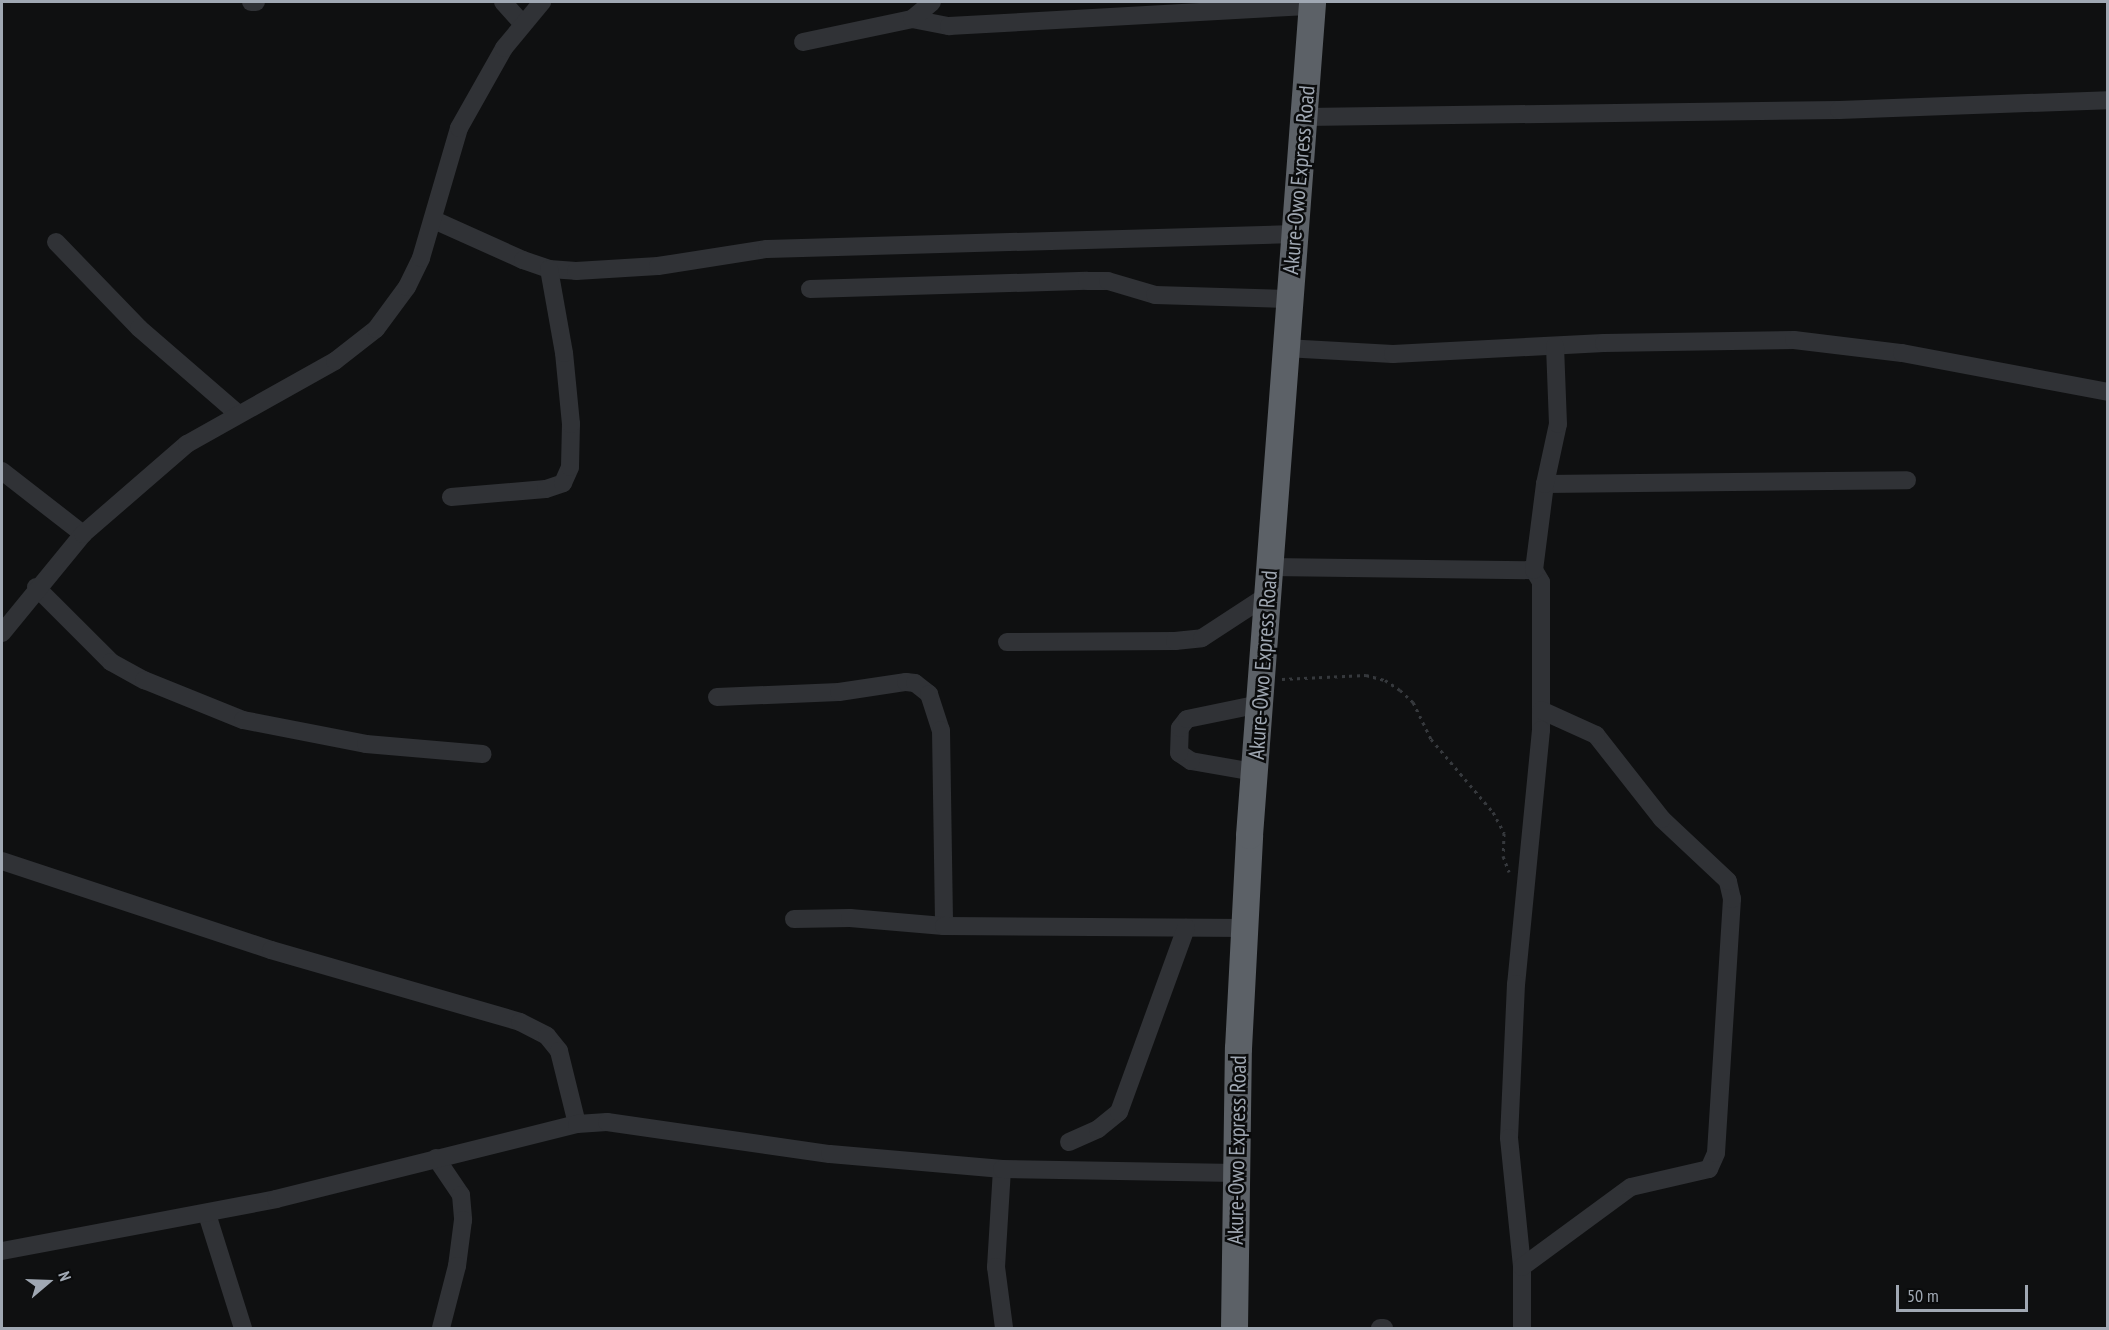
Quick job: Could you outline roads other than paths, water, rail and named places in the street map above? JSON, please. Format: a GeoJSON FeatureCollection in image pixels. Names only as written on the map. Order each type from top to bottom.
{"type":"FeatureCollection","features":[{"type":"Feature","properties":{"kind":"highway","name":"Akure-Owo Express Road"},"geometry":{"type":"LineString","coordinates":[[1238,1327],[1236,1173],[1245,928],[1254,772],[1262,692],[1285,348],[1305,117],[1312,4]]}},
{"type":"Feature","properties":{"kind":"street"},"geometry":{"type":"LineString","coordinates":[[503,2],[523,24]]}},
{"type":"Feature","properties":{"kind":"street"},"geometry":{"type":"LineString","coordinates":[[2,633],[36,587],[83,534],[187,444],[237,413],[335,361],[376,329],[407,287],[435,220],[459,128],[504,48],[542,2]]}},
{"type":"Feature","properties":{"kind":"street"},"geometry":{"type":"LineString","coordinates":[[912,19],[932,2]]}},
{"type":"Feature","properties":{"kind":"street"},"geometry":{"type":"LineString","coordinates":[[803,42],[912,19],[949,26],[1312,4]]}},
{"type":"Feature","properties":{"kind":"street"},"geometry":{"type":"LineString","coordinates":[[1305,117],[1839,110],[2108,100]]}},
{"type":"Feature","properties":{"kind":"street"},"geometry":{"type":"LineString","coordinates":[[435,220],[549,269],[657,266],[767,249],[1294,234]]}},
{"type":"Feature","properties":{"kind":"street"},"geometry":{"type":"LineString","coordinates":[[56,242],[139,328],[237,413]]}},
{"type":"Feature","properties":{"kind":"street"},"geometry":{"type":"LineString","coordinates":[[451,497],[546,489],[563,483],[570,467],[571,424],[564,353],[549,269]]}},
{"type":"Feature","properties":{"kind":"street"},"geometry":{"type":"LineString","coordinates":[[810,289],[1108,281],[1155,295],[1289,299]]}},
{"type":"Feature","properties":{"kind":"street"},"geometry":{"type":"LineString","coordinates":[[1285,348],[1393,354],[1556,346],[1794,340],[1902,353],[2108,392]]}},
{"type":"Feature","properties":{"kind":"street"},"geometry":{"type":"LineString","coordinates":[[1522,1329],[1522,1267],[1509,1138],[1516,984],[1528,882],[1541,710],[1541,582],[1534,570],[1545,484],[1558,424],[1556,346]]}},
{"type":"Feature","properties":{"kind":"street"},"geometry":{"type":"LineString","coordinates":[[2,471],[83,534]]}},
{"type":"Feature","properties":{"kind":"street"},"geometry":{"type":"LineString","coordinates":[[1545,484],[1907,480]]}},
{"type":"Feature","properties":{"kind":"street"},"geometry":{"type":"LineString","coordinates":[[1270,567],[1534,570]]}},
{"type":"Feature","properties":{"kind":"street"},"geometry":{"type":"LineString","coordinates":[[36,587],[111,662],[144,681],[243,720],[366,744],[483,754]]}},
{"type":"Feature","properties":{"kind":"street"},"geometry":{"type":"LineString","coordinates":[[1007,642],[1176,641],[1202,638],[1268,595]]}},
{"type":"Feature","properties":{"kind":"street"},"geometry":{"type":"LineString","coordinates":[[717,697],[838,692],[906,682],[915,683],[929,694],[941,730],[944,926]]}},
{"type":"Feature","properties":{"kind":"street"},"geometry":{"type":"LineString","coordinates":[[1254,772],[1191,761],[1179,753],[1180,728],[1187,719],[1262,692]]}},
{"type":"Feature","properties":{"kind":"street"},"geometry":{"type":"LineString","coordinates":[[1522,1267],[1631,1187],[1709,1168],[1716,1154],[1732,899],[1728,881],[1662,819],[1596,735],[1541,710]]}},
{"type":"Feature","properties":{"kind":"street"},"geometry":{"type":"LineString","coordinates":[[2,861],[271,950],[520,1022],[547,1036],[559,1051],[577,1124]]}},
{"type":"Feature","properties":{"kind":"street"},"geometry":{"type":"LineString","coordinates":[[794,919],[850,918],[944,926],[1245,928]]}},
{"type":"Feature","properties":{"kind":"street"},"geometry":{"type":"LineString","coordinates":[[1069,1142],[1098,1129],[1119,1112],[1186,928]]}},
{"type":"Feature","properties":{"kind":"street"},"geometry":{"type":"LineString","coordinates":[[2,1251],[207,1214],[577,1124],[607,1122],[830,1154],[1002,1169],[1236,1173]]}},
{"type":"Feature","properties":{"kind":"street"},"geometry":{"type":"LineString","coordinates":[[436,1158],[461,1195],[463,1220],[457,1266],[441,1329]]}},
{"type":"Feature","properties":{"kind":"street"},"geometry":{"type":"LineString","coordinates":[[1002,1169],[996,1267],[1004,1329]]}},
{"type":"Feature","properties":{"kind":"street"},"geometry":{"type":"LineString","coordinates":[[207,1214],[243,1329]]}}]}
